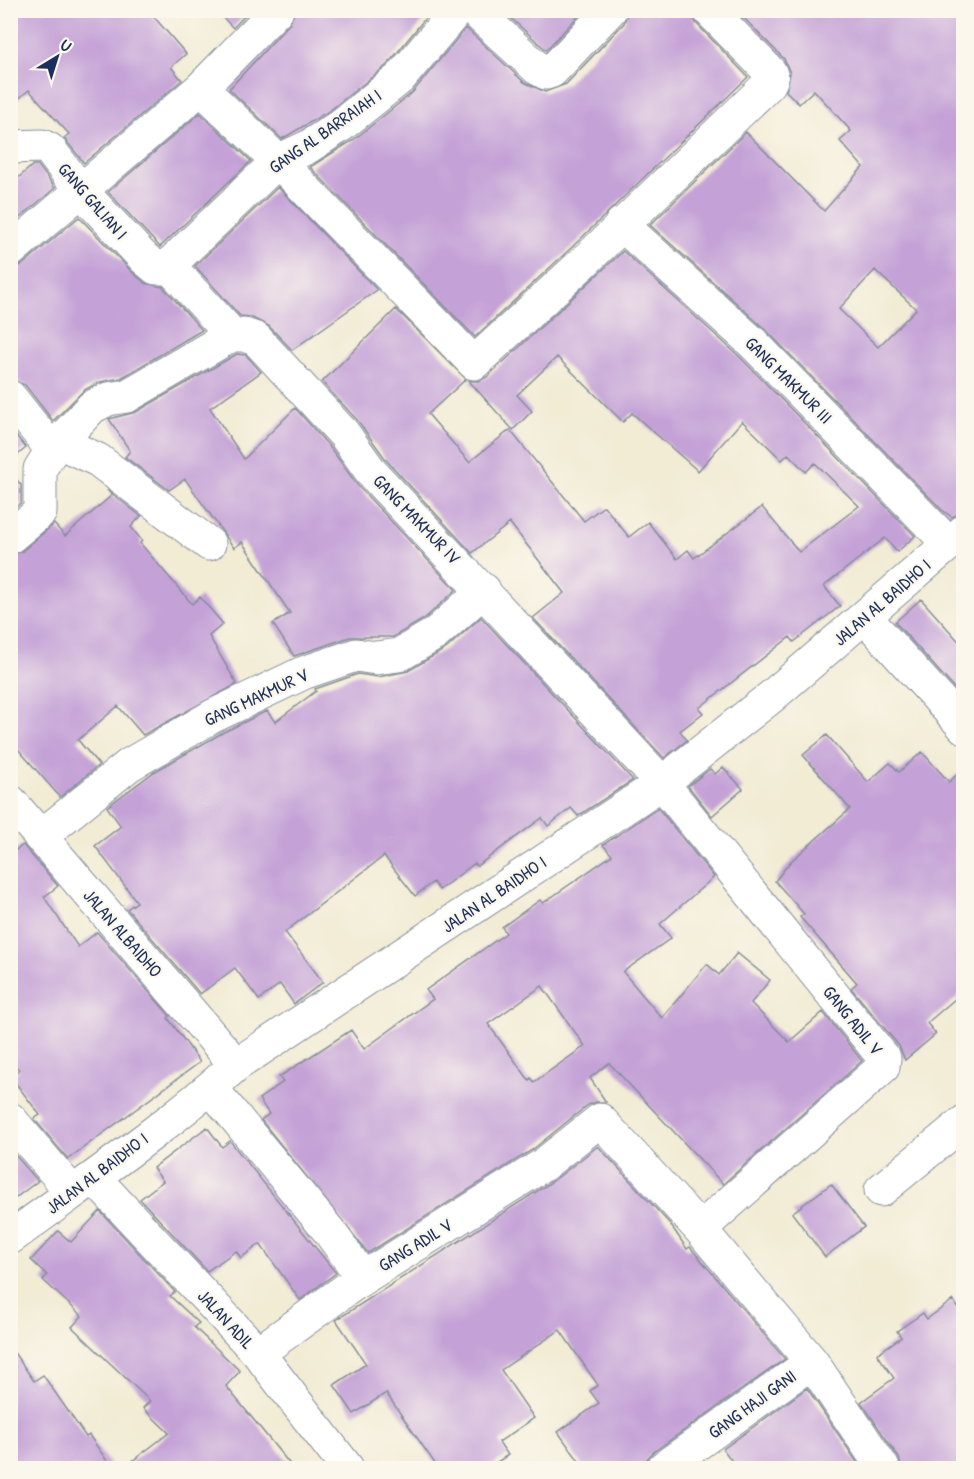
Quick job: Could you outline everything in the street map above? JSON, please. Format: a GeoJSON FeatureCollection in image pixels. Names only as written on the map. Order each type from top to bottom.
{"type":"FeatureCollection","features":[{"type":"Feature","properties":{"kind":"street"},"geometry":{"type":"LineString","coordinates":[[10,251],[82,192],[201,88],[277,10]]}},
{"type":"Feature","properties":{"kind":"street"},"geometry":{"type":"LineString","coordinates":[[456,12],[543,73],[552,71],[610,10]]}},
{"type":"Feature","properties":{"kind":"street"},"geometry":{"type":"LineString","coordinates":[[201,88],[278,161],[474,363],[769,84],[772,78],[770,72],[709,10]]}},
{"type":"Feature","properties":{"kind":"street","name":"GANG AL BARRAIAH I"},"geometry":{"type":"LineString","coordinates":[[169,266],[278,161],[308,147],[340,126],[400,78],[456,12]]}},
{"type":"Feature","properties":{"kind":"street","name":"GANG GALIAN I"},"geometry":{"type":"LineString","coordinates":[[10,147],[46,147],[82,192],[156,268],[162,269],[169,266]]}},
{"type":"Feature","properties":{"kind":"street","name":"GANG MAKMUR III"},"geometry":{"type":"LineString","coordinates":[[621,224],[753,343],[956,537]]}},
{"type":"Feature","properties":{"kind":"street"},"geometry":{"type":"LineString","coordinates":[[10,537],[40,512],[40,469],[55,446],[92,407],[108,399],[127,396],[232,335],[169,266]]}},
{"type":"Feature","properties":{"kind":"street","name":"GANG MAKMUR IV"},"geometry":{"type":"LineString","coordinates":[[232,335],[244,335],[256,339],[344,434],[372,473],[484,590],[662,783]]}},
{"type":"Feature","properties":{"kind":"street"},"geometry":{"type":"LineString","coordinates":[[10,397],[55,446],[98,460],[209,544]]}},
{"type":"Feature","properties":{"kind":"street","name":"JALAN AL BAIDHO I"},"geometry":{"type":"LineString","coordinates":[[10,1238],[211,1088],[236,1065],[662,783],[771,697],[956,537]]}},
{"type":"Feature","properties":{"kind":"street","name":"GANG MAKMUR V"},"geometry":{"type":"LineString","coordinates":[[40,837],[129,765],[213,716],[303,673],[356,655],[376,658],[399,655],[435,634],[484,590]]}},
{"type":"Feature","properties":{"kind":"street"},"geometry":{"type":"LineString","coordinates":[[865,617],[963,727]]}},
{"type":"Feature","properties":{"kind":"street","name":"GANG ADIL V"},"geometry":{"type":"LineString","coordinates":[[662,783],[885,1063],[883,1068],[700,1228]]}},
{"type":"Feature","properties":{"kind":"street","name":"JALAN ALBAIDHO"},"geometry":{"type":"LineString","coordinates":[[10,801],[236,1065]]}},
{"type":"Feature","properties":{"kind":"street"},"geometry":{"type":"LineString","coordinates":[[211,1088],[329,1231],[363,1278]]}},
{"type":"Feature","properties":{"kind":"street","name":"JALAN ADIL"},"geometry":{"type":"LineString","coordinates":[[10,1119],[83,1185],[258,1353],[347,1468]]}},
{"type":"Feature","properties":{"kind":"street","name":"GANG ADIL V"},"geometry":{"type":"LineString","coordinates":[[258,1353],[363,1278],[543,1165],[598,1120],[604,1122],[700,1228],[812,1362],[884,1468]]}},
{"type":"Feature","properties":{"kind":"street"},"geometry":{"type":"LineString","coordinates":[[881,1190],[963,1122]]}},
{"type":"Feature","properties":{"kind":"street","name":"GANG HAJI GANI"},"geometry":{"type":"LineString","coordinates":[[663,1468],[812,1362]]}},
{"type":"Feature","properties":{"kind":"building"},"geometry":{"type":"Polygon","coordinates":[[[10,10],[148,10],[186,54],[171,67],[182,80],[84,163],[64,138],[69,134],[29,90],[10,106],[10,10]]]}},
{"type":"Feature","properties":{"kind":"building"},"geometry":{"type":"Polygon","coordinates":[[[216,10],[250,10],[233,28],[216,10]]]}},
{"type":"Feature","properties":{"kind":"building"},"geometry":{"type":"Polygon","coordinates":[[[295,10],[432,10],[387,65],[329,111],[282,139],[229,89],[290,23],[295,10]]]}},
{"type":"Feature","properties":{"kind":"building"},"geometry":{"type":"Polygon","coordinates":[[[502,10],[584,10],[546,50],[502,10]]]}},
{"type":"Feature","properties":{"kind":"building"},"geometry":{"type":"Polygon","coordinates":[[[628,10],[691,10],[696,23],[748,77],[475,337],[310,167],[352,141],[412,93],[466,28],[524,82],[545,92],[566,84],[624,23],[628,10]]]}},
{"type":"Feature","properties":{"kind":"building"},"geometry":{"type":"Polygon","coordinates":[[[736,10],[963,10],[963,513],[952,517],[942,510],[766,330],[650,225],[746,132],[824,211],[863,167],[840,141],[851,131],[814,90],[799,104],[786,91],[790,73],[784,59],[736,10]],[[875,270],[839,309],[878,347],[916,309],[875,270]]]}},
{"type":"Feature","properties":{"kind":"building"},"geometry":{"type":"Polygon","coordinates":[[[200,113],[251,161],[160,247],[108,192],[200,113]]]}},
{"type":"Feature","properties":{"kind":"building"},"geometry":{"type":"Polygon","coordinates":[[[33,165],[38,165],[55,188],[10,226],[10,185],[33,165]]]}},
{"type":"Feature","properties":{"kind":"building"},"geometry":{"type":"Polygon","coordinates":[[[278,187],[377,290],[292,350],[269,326],[250,317],[240,316],[195,266],[278,187]]]}},
{"type":"Feature","properties":{"kind":"building"},"geometry":{"type":"Polygon","coordinates":[[[79,217],[145,283],[163,287],[202,330],[121,378],[100,382],[84,390],[53,421],[25,385],[10,379],[10,269],[22,265],[79,217]]]}},
{"type":"Feature","properties":{"kind":"building"},"geometry":{"type":"Polygon","coordinates":[[[623,251],[740,357],[915,536],[897,552],[885,538],[824,586],[840,606],[794,642],[790,637],[699,708],[703,713],[680,731],[687,740],[664,758],[533,618],[564,593],[510,523],[472,553],[387,461],[358,421],[322,382],[396,309],[466,379],[428,414],[469,462],[510,430],[584,521],[604,506],[629,537],[648,522],[677,559],[688,550],[694,558],[762,507],[799,552],[859,506],[815,463],[806,472],[788,454],[782,460],[742,421],[698,471],[632,413],[623,422],[557,357],[517,395],[532,411],[513,430],[469,381],[479,381],[487,377],[623,251]]]}},
{"type":"Feature","properties":{"kind":"building"},"geometry":{"type":"Polygon","coordinates":[[[237,354],[246,355],[261,372],[210,408],[244,459],[295,408],[329,446],[358,486],[456,590],[424,619],[393,637],[350,637],[294,656],[273,624],[290,613],[242,542],[234,548],[185,479],[169,490],[125,457],[130,451],[109,419],[136,412],[237,354]]]}},
{"type":"Feature","properties":{"kind":"building"},"geometry":{"type":"Polygon","coordinates":[[[10,428],[26,448],[10,461],[10,428]]]}},
{"type":"Feature","properties":{"kind":"building"},"geometry":{"type":"Polygon","coordinates":[[[10,472],[21,485],[21,503],[10,512],[10,472]]]}},
{"type":"Feature","properties":{"kind":"building"},"geometry":{"type":"Polygon","coordinates":[[[107,490],[141,516],[131,527],[142,541],[140,543],[192,604],[200,597],[223,624],[209,636],[237,684],[143,735],[118,706],[78,740],[99,765],[60,797],[10,740],[10,555],[22,551],[54,524],[65,536],[112,495],[107,490]]]}},
{"type":"Feature","properties":{"kind":"building"},"geometry":{"type":"Polygon","coordinates":[[[921,599],[963,646],[963,698],[895,622],[921,599]]]}},
{"type":"Feature","properties":{"kind":"building"},"geometry":{"type":"Polygon","coordinates":[[[481,617],[633,780],[578,816],[571,808],[548,826],[542,818],[477,866],[475,863],[439,890],[433,882],[415,896],[384,856],[285,932],[323,982],[294,1004],[280,984],[259,1000],[235,968],[200,994],[127,909],[137,902],[95,846],[121,826],[107,807],[154,772],[222,733],[267,711],[275,722],[316,691],[315,689],[358,674],[378,677],[408,671],[447,648],[481,617]]]}},
{"type":"Feature","properties":{"kind":"building"},"geometry":{"type":"Polygon","coordinates":[[[827,735],[868,782],[890,763],[899,772],[922,752],[949,782],[963,769],[963,992],[927,1023],[936,1034],[905,1060],[899,1046],[851,988],[857,983],[800,917],[804,914],[775,881],[790,862],[850,809],[803,755],[827,735]]]}},
{"type":"Feature","properties":{"kind":"building"},"geometry":{"type":"Polygon","coordinates":[[[723,767],[743,789],[712,816],[688,786],[710,769],[715,774],[723,767]]]}},
{"type":"Feature","properties":{"kind":"building"},"geometry":{"type":"Polygon","coordinates":[[[658,808],[714,877],[660,924],[671,938],[623,972],[662,1018],[707,964],[719,975],[737,953],[770,980],[751,1003],[789,1042],[823,1012],[862,1061],[723,1184],[609,1063],[590,1078],[606,1102],[588,1105],[532,1150],[368,1253],[261,1120],[269,1114],[259,1099],[283,1082],[279,1077],[351,1030],[364,1049],[433,999],[426,990],[506,933],[502,927],[540,900],[543,903],[612,855],[603,845],[658,808]],[[542,986],[488,1024],[529,1080],[531,1078],[534,1082],[585,1046],[542,986]]]}},
{"type":"Feature","properties":{"kind":"building"},"geometry":{"type":"Polygon","coordinates":[[[23,845],[58,886],[44,897],[78,947],[97,932],[170,1016],[168,1018],[200,1062],[68,1159],[34,1119],[40,1115],[11,1077],[19,1070],[10,1058],[10,854],[23,845]]]}},
{"type":"Feature","properties":{"kind":"building"},"geometry":{"type":"Polygon","coordinates":[[[207,1127],[222,1147],[230,1141],[336,1273],[300,1300],[260,1244],[241,1258],[236,1251],[207,1271],[140,1199],[163,1181],[153,1168],[207,1127]]]}},
{"type":"Feature","properties":{"kind":"building"},"geometry":{"type":"Polygon","coordinates":[[[598,1146],[670,1224],[687,1249],[690,1247],[785,1359],[652,1453],[646,1460],[644,1468],[584,1468],[558,1432],[599,1403],[590,1391],[598,1385],[560,1330],[501,1370],[534,1418],[499,1442],[508,1455],[488,1468],[438,1468],[386,1393],[354,1414],[334,1385],[366,1364],[336,1320],[553,1181],[598,1146]]]}},
{"type":"Feature","properties":{"kind":"building"},"geometry":{"type":"Polygon","coordinates":[[[10,1149],[38,1181],[10,1202],[10,1149]]]}},
{"type":"Feature","properties":{"kind":"building"},"geometry":{"type":"Polygon","coordinates":[[[831,1184],[864,1227],[825,1257],[792,1213],[831,1184]]]}},
{"type":"Feature","properties":{"kind":"building"},"geometry":{"type":"Polygon","coordinates":[[[100,1211],[175,1292],[170,1296],[199,1323],[194,1327],[240,1371],[226,1386],[293,1468],[123,1468],[169,1433],[143,1408],[150,1401],[72,1327],[82,1316],[43,1280],[47,1275],[31,1260],[58,1231],[71,1242],[100,1211]]]}},
{"type":"Feature","properties":{"kind":"building"},"geometry":{"type":"Polygon","coordinates":[[[953,1300],[963,1315],[963,1468],[901,1468],[899,1458],[861,1402],[894,1378],[877,1354],[901,1337],[897,1331],[923,1313],[927,1319],[953,1300]]]}},
{"type":"Feature","properties":{"kind":"building"},"geometry":{"type":"Polygon","coordinates":[[[10,1347],[34,1381],[43,1375],[86,1437],[89,1435],[112,1468],[10,1468],[10,1347]]]}},
{"type":"Feature","properties":{"kind":"building"},"geometry":{"type":"Polygon","coordinates":[[[807,1388],[861,1468],[737,1468],[723,1449],[807,1388]]]}}]}
